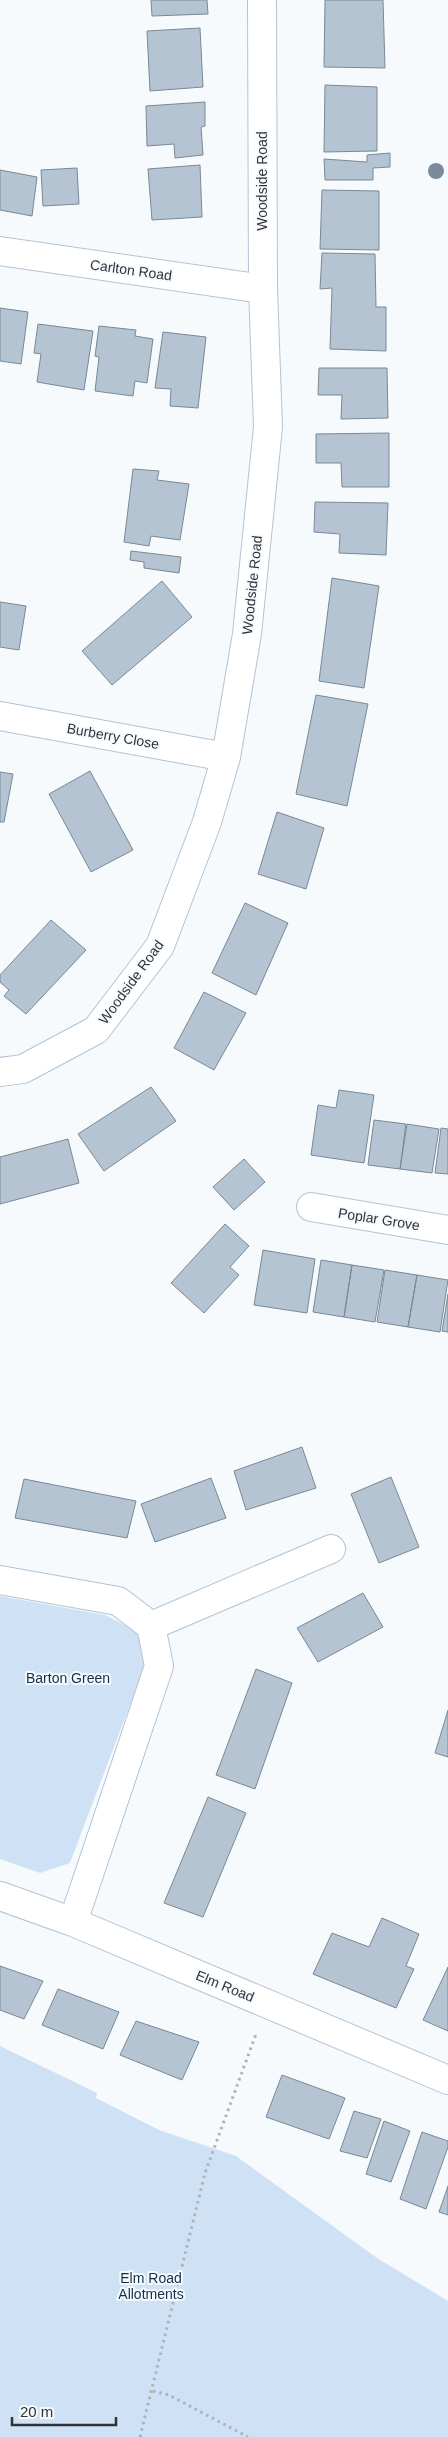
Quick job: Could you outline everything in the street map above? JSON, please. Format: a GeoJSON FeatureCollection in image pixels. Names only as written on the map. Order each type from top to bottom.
{"type":"FeatureCollection","features":[{"type":"Feature","properties":{"kind":"street","name":"Woodside Road"},"geometry":{"type":"LineString","coordinates":[[0,1072],[23,1069],[96,1030],[160,946],[207,822],[226,757],[247,634],[268,427],[262,290],[262,0]]}},
{"type":"Feature","properties":{"kind":"street","name":"Carlton Road"},"geometry":{"type":"LineString","coordinates":[[0,251],[262,290]]}},
{"type":"Feature","properties":{"kind":"street","name":"Burberry Close"},"geometry":{"type":"LineString","coordinates":[[0,716],[226,757]]}},
{"type":"Feature","properties":{"kind":"street","name":"Poplar Grove"},"geometry":{"type":"LineString","coordinates":[[311,1207],[448,1230]]}},
{"type":"Feature","properties":{"kind":"street"},"geometry":{"type":"LineString","coordinates":[[151,1626],[331,1549]]}},
{"type":"Feature","properties":{"kind":"street"},"geometry":{"type":"LineString","coordinates":[[0,1580],[118,1601],[151,1626],[159,1666],[73,1922]]}},
{"type":"Feature","properties":{"kind":"street","name":"Elm Road"},"geometry":{"type":"LineString","coordinates":[[0,1896],[73,1922],[161,1961],[272,2005],[448,2080]]}},
{"type":"Feature","properties":{"kind":"path"},"geometry":{"type":"LineString","coordinates":[[140,2437],[153,2391],[205,2174],[254,2038],[272,2005]]}},
{"type":"Feature","properties":{"kind":"path"},"geometry":{"type":"LineString","coordinates":[[153,2391],[169,2395],[248,2437]]}},
{"type":"Feature","properties":{"kind":"green space","name":"Barton Green"},"geometry":{"type":"Polygon","coordinates":[[[0,1596],[105,1615],[139,1632],[145,1665],[70,1863],[40,1873],[0,1859],[0,1596]]]}},
{"type":"Feature","properties":{"kind":"green space","name":"Elm Road Allotments"},"geometry":{"type":"Polygon","coordinates":[[[0,2046],[97,2093],[96,2098],[159,2130],[236,2156],[377,2258],[448,2301],[448,2437],[0,2437],[0,2046]]]}},
{"type":"Feature","properties":{"kind":"building"},"geometry":{"type":"Polygon","coordinates":[[[151,0],[207,0],[208,14],[152,16],[151,0]]]}},
{"type":"Feature","properties":{"kind":"building"},"geometry":{"type":"Polygon","coordinates":[[[325,0],[383,0],[385,68],[324,67],[325,0]]]}},
{"type":"Feature","properties":{"kind":"building"},"geometry":{"type":"Polygon","coordinates":[[[200,28],[203,87],[150,91],[147,31],[200,28]]]}},
{"type":"Feature","properties":{"kind":"building"},"geometry":{"type":"Polygon","coordinates":[[[325,85],[377,87],[377,151],[324,152],[325,85]]]}},
{"type":"Feature","properties":{"kind":"building"},"geometry":{"type":"Polygon","coordinates":[[[205,102],[205,126],[201,127],[203,155],[175,158],[174,144],[147,146],[146,106],[205,102]]]}},
{"type":"Feature","properties":{"kind":"building"},"geometry":{"type":"Polygon","coordinates":[[[390,153],[390,167],[373,168],[373,180],[325,180],[324,159],[367,162],[367,155],[390,153]]]}},
{"type":"Feature","properties":{"kind":"building"},"geometry":{"type":"Polygon","coordinates":[[[200,165],[202,217],[152,220],[148,169],[200,165]]]}},
{"type":"Feature","properties":{"kind":"building"},"geometry":{"type":"Polygon","coordinates":[[[77,168],[79,204],[43,206],[41,170],[77,168]]]}},
{"type":"Feature","properties":{"kind":"building"},"geometry":{"type":"Polygon","coordinates":[[[0,170],[37,177],[32,216],[0,210],[0,170]]]}},
{"type":"Feature","properties":{"kind":"building"},"geometry":{"type":"Polygon","coordinates":[[[322,190],[379,191],[379,250],[320,249],[322,190]]]}},
{"type":"Feature","properties":{"kind":"building"},"geometry":{"type":"Polygon","coordinates":[[[322,253],[375,254],[376,307],[386,307],[386,351],[330,349],[332,288],[320,289],[322,253]]]}},
{"type":"Feature","properties":{"kind":"building"},"geometry":{"type":"Polygon","coordinates":[[[0,308],[28,312],[21,364],[0,361],[0,308]]]}},
{"type":"Feature","properties":{"kind":"building"},"geometry":{"type":"Polygon","coordinates":[[[38,324],[93,331],[84,390],[37,382],[41,354],[34,353],[38,324]]]}},
{"type":"Feature","properties":{"kind":"building"},"geometry":{"type":"Polygon","coordinates":[[[99,326],[136,330],[135,336],[153,339],[147,383],[135,381],[133,396],[95,391],[99,357],[95,356],[99,326]]]}},
{"type":"Feature","properties":{"kind":"building"},"geometry":{"type":"Polygon","coordinates":[[[163,332],[206,337],[198,408],[170,406],[171,389],[155,388],[163,332]]]}},
{"type":"Feature","properties":{"kind":"building"},"geometry":{"type":"Polygon","coordinates":[[[319,368],[387,368],[388,418],[341,419],[342,395],[318,395],[319,368]]]}},
{"type":"Feature","properties":{"kind":"building"},"geometry":{"type":"Polygon","coordinates":[[[389,433],[389,487],[342,487],[341,463],[316,463],[316,434],[389,433]]]}},
{"type":"Feature","properties":{"kind":"building"},"geometry":{"type":"Polygon","coordinates":[[[133,469],[159,471],[157,480],[189,484],[180,540],[151,536],[149,546],[124,542],[133,469]]]}},
{"type":"Feature","properties":{"kind":"building"},"geometry":{"type":"Polygon","coordinates":[[[315,502],[388,503],[386,555],[339,553],[340,534],[314,532],[315,502]]]}},
{"type":"Feature","properties":{"kind":"building"},"geometry":{"type":"Polygon","coordinates":[[[131,551],[181,557],[179,573],[144,568],[144,562],[130,560],[131,551]]]}},
{"type":"Feature","properties":{"kind":"building"},"geometry":{"type":"Polygon","coordinates":[[[332,578],[379,586],[364,688],[319,681],[332,578]]]}},
{"type":"Feature","properties":{"kind":"building"},"geometry":{"type":"Polygon","coordinates":[[[162,581],[192,617],[112,685],[82,651],[162,581]]]}},
{"type":"Feature","properties":{"kind":"building"},"geometry":{"type":"Polygon","coordinates":[[[0,602],[26,606],[19,650],[0,647],[0,602]]]}},
{"type":"Feature","properties":{"kind":"building"},"geometry":{"type":"Polygon","coordinates":[[[316,695],[368,704],[347,806],[296,794],[316,695]]]}},
{"type":"Feature","properties":{"kind":"building"},"geometry":{"type":"Polygon","coordinates":[[[90,771],[133,850],[91,872],[49,794],[90,771]]]}},
{"type":"Feature","properties":{"kind":"building"},"geometry":{"type":"Polygon","coordinates":[[[0,772],[13,774],[4,822],[0,822],[0,772]]]}},
{"type":"Feature","properties":{"kind":"building"},"geometry":{"type":"Polygon","coordinates":[[[277,812],[324,828],[306,889],[258,874],[277,812]]]}},
{"type":"Feature","properties":{"kind":"building"},"geometry":{"type":"Polygon","coordinates":[[[245,903],[288,923],[256,995],[212,973],[245,903]]]}},
{"type":"Feature","properties":{"kind":"building"},"geometry":{"type":"Polygon","coordinates":[[[51,920],[86,950],[26,1014],[4,996],[9,990],[0,982],[0,975],[51,920]]]}},
{"type":"Feature","properties":{"kind":"building"},"geometry":{"type":"Polygon","coordinates":[[[204,992],[246,1013],[214,1070],[174,1048],[204,992]]]}},
{"type":"Feature","properties":{"kind":"building"},"geometry":{"type":"Polygon","coordinates":[[[151,1087],[176,1121],[104,1171],[78,1134],[151,1087]]]}},
{"type":"Feature","properties":{"kind":"building"},"geometry":{"type":"Polygon","coordinates":[[[339,1090],[374,1095],[364,1163],[311,1155],[318,1105],[336,1108],[339,1090]]]}},
{"type":"Feature","properties":{"kind":"building"},"geometry":{"type":"Polygon","coordinates":[[[374,1120],[406,1124],[400,1169],[368,1165],[374,1120]]]}},
{"type":"Feature","properties":{"kind":"building"},"geometry":{"type":"Polygon","coordinates":[[[407,1124],[439,1129],[432,1173],[400,1169],[407,1124]]]}},
{"type":"Feature","properties":{"kind":"building"},"geometry":{"type":"Polygon","coordinates":[[[441,1128],[448,1129],[448,1174],[435,1173],[441,1128]]]}},
{"type":"Feature","properties":{"kind":"building"},"geometry":{"type":"Polygon","coordinates":[[[68,1139],[79,1183],[0,1204],[0,1157],[68,1139]]]}},
{"type":"Feature","properties":{"kind":"building"},"geometry":{"type":"Polygon","coordinates":[[[244,1159],[265,1182],[234,1210],[213,1187],[244,1159]]]}},
{"type":"Feature","properties":{"kind":"building"},"geometry":{"type":"Polygon","coordinates":[[[225,1224],[249,1246],[230,1267],[239,1275],[204,1313],[171,1283],[225,1224]]]}},
{"type":"Feature","properties":{"kind":"building"},"geometry":{"type":"Polygon","coordinates":[[[263,1250],[315,1259],[307,1313],[254,1305],[263,1250]]]}},
{"type":"Feature","properties":{"kind":"building"},"geometry":{"type":"Polygon","coordinates":[[[321,1260],[352,1265],[344,1317],[313,1312],[321,1260]]]}},
{"type":"Feature","properties":{"kind":"building"},"geometry":{"type":"Polygon","coordinates":[[[352,1265],[384,1270],[375,1322],[344,1317],[352,1265]]]}},
{"type":"Feature","properties":{"kind":"building"},"geometry":{"type":"Polygon","coordinates":[[[385,1270],[417,1275],[408,1327],[377,1322],[385,1270]]]}},
{"type":"Feature","properties":{"kind":"building"},"geometry":{"type":"Polygon","coordinates":[[[417,1275],[448,1280],[440,1332],[408,1327],[417,1275]]]}},
{"type":"Feature","properties":{"kind":"building"},"geometry":{"type":"Polygon","coordinates":[[[448,1294],[448,1332],[442,1331],[448,1294]]]}},
{"type":"Feature","properties":{"kind":"building"},"geometry":{"type":"Polygon","coordinates":[[[302,1447],[316,1488],[246,1510],[234,1471],[302,1447]]]}},
{"type":"Feature","properties":{"kind":"building"},"geometry":{"type":"Polygon","coordinates":[[[391,1477],[419,1547],[379,1563],[351,1494],[391,1477]]]}},
{"type":"Feature","properties":{"kind":"building"},"geometry":{"type":"Polygon","coordinates":[[[211,1478],[226,1518],[155,1542],[141,1504],[211,1478]]]}},
{"type":"Feature","properties":{"kind":"building"},"geometry":{"type":"Polygon","coordinates":[[[24,1479],[136,1501],[127,1538],[15,1518],[24,1479]]]}},
{"type":"Feature","properties":{"kind":"building"},"geometry":{"type":"Polygon","coordinates":[[[363,1593],[383,1627],[318,1662],[297,1628],[363,1593]]]}},
{"type":"Feature","properties":{"kind":"building"},"geometry":{"type":"Polygon","coordinates":[[[256,1669],[292,1683],[255,1789],[216,1775],[256,1669]]]}},
{"type":"Feature","properties":{"kind":"building"},"geometry":{"type":"Polygon","coordinates":[[[448,1710],[448,1757],[435,1753],[448,1710]]]}},
{"type":"Feature","properties":{"kind":"building"},"geometry":{"type":"Polygon","coordinates":[[[208,1797],[246,1813],[203,1917],[164,1903],[208,1797]]]}},
{"type":"Feature","properties":{"kind":"building"},"geometry":{"type":"Polygon","coordinates":[[[382,1918],[419,1934],[406,1966],[414,1969],[396,2008],[313,1974],[332,1933],[369,1947],[382,1918]]]}},
{"type":"Feature","properties":{"kind":"building"},"geometry":{"type":"Polygon","coordinates":[[[0,1966],[43,1981],[24,2019],[0,2010],[0,1966]]]}},
{"type":"Feature","properties":{"kind":"building"},"geometry":{"type":"Polygon","coordinates":[[[448,1967],[448,2031],[423,2020],[448,1967]]]}},
{"type":"Feature","properties":{"kind":"building"},"geometry":{"type":"Polygon","coordinates":[[[58,1989],[119,2012],[103,2049],[42,2025],[58,1989]]]}},
{"type":"Feature","properties":{"kind":"building"},"geometry":{"type":"Polygon","coordinates":[[[136,2021],[199,2042],[182,2080],[120,2055],[136,2021]]]}},
{"type":"Feature","properties":{"kind":"building"},"geometry":{"type":"Polygon","coordinates":[[[282,2075],[345,2098],[329,2139],[266,2117],[282,2075]]]}},
{"type":"Feature","properties":{"kind":"building"},"geometry":{"type":"Polygon","coordinates":[[[354,2111],[381,2119],[367,2158],[340,2151],[354,2111]]]}},
{"type":"Feature","properties":{"kind":"building"},"geometry":{"type":"Polygon","coordinates":[[[384,2121],[410,2131],[391,2182],[366,2174],[384,2121]]]}},
{"type":"Feature","properties":{"kind":"building"},"geometry":{"type":"Polygon","coordinates":[[[422,2132],[448,2141],[448,2147],[426,2209],[400,2199],[422,2132]]]}},
{"type":"Feature","properties":{"kind":"building"},"geometry":{"type":"Polygon","coordinates":[[[448,2186],[448,2215],[439,2212],[448,2186]]]}}]}
